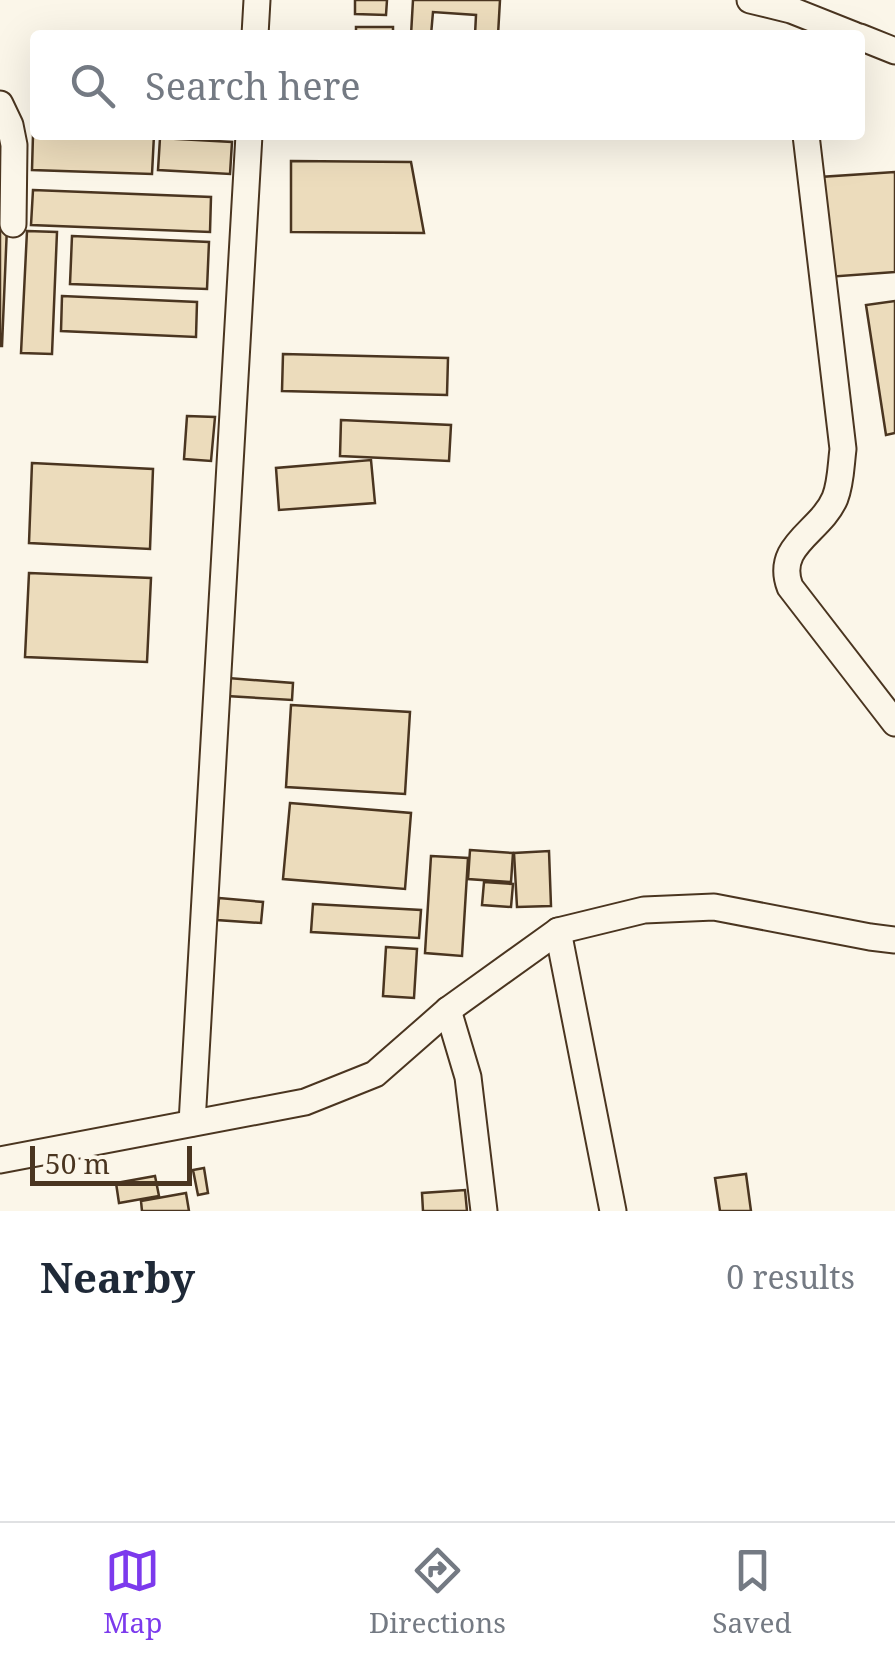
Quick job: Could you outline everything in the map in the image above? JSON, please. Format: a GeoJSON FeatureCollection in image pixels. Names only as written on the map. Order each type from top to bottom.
{"type":"FeatureCollection","features":[{"type":"Feature","properties":{"kind":"street"},"geometry":{"type":"LineString","coordinates":[[255,30],[257,0]]}},
{"type":"Feature","properties":{"kind":"street"},"geometry":{"type":"LineString","coordinates":[[750,0],[792,23],[827,30]]}},
{"type":"Feature","properties":{"kind":"street"},"geometry":{"type":"LineString","coordinates":[[865,39],[895,51]]}},
{"type":"Feature","properties":{"kind":"street"},"geometry":{"type":"LineString","coordinates":[[0,104],[14,145],[13,224]]}},
{"type":"Feature","properties":{"kind":"street"},"geometry":{"type":"LineString","coordinates":[[192,1123],[250,140]]}},
{"type":"Feature","properties":{"kind":"street"},"geometry":{"type":"LineString","coordinates":[[807,140],[843,449],[835,498],[817,526],[793,548],[785,574],[790,587],[895,723]]}},
{"type":"Feature","properties":{"kind":"street"},"geometry":{"type":"LineString","coordinates":[[0,1160],[304,1102],[375,1074],[448,1010],[558,932],[644,910],[714,907],[895,940]]}},
{"type":"Feature","properties":{"kind":"street"},"geometry":{"type":"LineString","coordinates":[[558,932],[613,1211]]}},
{"type":"Feature","properties":{"kind":"street"},"geometry":{"type":"LineString","coordinates":[[448,1010],[468,1077],[484,1211]]}},
{"type":"Feature","properties":{"kind":"building"},"geometry":{"type":"Polygon","coordinates":[[[355,0],[387,0],[386,15],[355,14],[355,0]]]}},
{"type":"Feature","properties":{"kind":"building"},"geometry":{"type":"Polygon","coordinates":[[[413,0],[500,0],[498,30],[475,30],[476,15],[433,12],[431,30],[411,30],[413,0]]]}},
{"type":"Feature","properties":{"kind":"building"},"geometry":{"type":"Polygon","coordinates":[[[356,27],[393,27],[393,30],[356,27]]]}},
{"type":"Feature","properties":{"kind":"building"},"geometry":{"type":"Polygon","coordinates":[[[33,140],[154,140],[152,174],[32,170],[33,140]]]}},
{"type":"Feature","properties":{"kind":"building"},"geometry":{"type":"Polygon","coordinates":[[[160,140],[232,142],[230,174],[158,170],[160,140]]]}},
{"type":"Feature","properties":{"kind":"building"},"geometry":{"type":"Polygon","coordinates":[[[291,161],[411,162],[424,233],[291,232],[291,161]]]}},
{"type":"Feature","properties":{"kind":"building"},"geometry":{"type":"Polygon","coordinates":[[[895,172],[895,272],[827,277],[820,177],[895,172]]]}},
{"type":"Feature","properties":{"kind":"building"},"geometry":{"type":"Polygon","coordinates":[[[33,190],[211,197],[210,232],[31,225],[33,190]]]}},
{"type":"Feature","properties":{"kind":"building"},"geometry":{"type":"Polygon","coordinates":[[[0,227],[7,227],[2,346],[0,346],[0,227]]]}},
{"type":"Feature","properties":{"kind":"building"},"geometry":{"type":"Polygon","coordinates":[[[27,231],[57,232],[52,354],[21,353],[27,231]]]}},
{"type":"Feature","properties":{"kind":"building"},"geometry":{"type":"Polygon","coordinates":[[[72,236],[209,242],[207,289],[70,284],[72,236]]]}},
{"type":"Feature","properties":{"kind":"building"},"geometry":{"type":"Polygon","coordinates":[[[62,296],[197,302],[196,337],[61,331],[62,296]]]}},
{"type":"Feature","properties":{"kind":"building"},"geometry":{"type":"Polygon","coordinates":[[[895,301],[895,433],[886,435],[866,305],[895,301]]]}},
{"type":"Feature","properties":{"kind":"building"},"geometry":{"type":"Polygon","coordinates":[[[283,354],[448,358],[447,395],[282,391],[283,354]]]}},
{"type":"Feature","properties":{"kind":"building"},"geometry":{"type":"Polygon","coordinates":[[[187,416],[215,417],[211,461],[184,459],[187,416]]]}},
{"type":"Feature","properties":{"kind":"building"},"geometry":{"type":"Polygon","coordinates":[[[341,420],[451,425],[449,461],[340,456],[341,420]]]}},
{"type":"Feature","properties":{"kind":"building"},"geometry":{"type":"Polygon","coordinates":[[[371,460],[375,503],[279,510],[276,468],[371,460]]]}},
{"type":"Feature","properties":{"kind":"building"},"geometry":{"type":"Polygon","coordinates":[[[32,463],[153,469],[150,549],[29,543],[32,463]]]}},
{"type":"Feature","properties":{"kind":"building"},"geometry":{"type":"Polygon","coordinates":[[[29,573],[151,578],[147,662],[25,657],[29,573]]]}},
{"type":"Feature","properties":{"kind":"building"},"geometry":{"type":"Polygon","coordinates":[[[228,678],[293,683],[292,700],[227,696],[228,678]]]}},
{"type":"Feature","properties":{"kind":"building"},"geometry":{"type":"Polygon","coordinates":[[[291,705],[410,712],[405,794],[286,787],[291,705]]]}},
{"type":"Feature","properties":{"kind":"building"},"geometry":{"type":"Polygon","coordinates":[[[290,803],[411,813],[405,889],[283,879],[290,803]]]}},
{"type":"Feature","properties":{"kind":"building"},"geometry":{"type":"Polygon","coordinates":[[[470,850],[513,853],[511,882],[468,879],[470,850]]]}},
{"type":"Feature","properties":{"kind":"building"},"geometry":{"type":"Polygon","coordinates":[[[549,851],[551,906],[517,907],[514,853],[549,851]]]}},
{"type":"Feature","properties":{"kind":"building"},"geometry":{"type":"Polygon","coordinates":[[[431,856],[468,858],[462,956],[425,953],[431,856]]]}},
{"type":"Feature","properties":{"kind":"building"},"geometry":{"type":"Polygon","coordinates":[[[484,882],[513,884],[511,907],[482,905],[484,882]]]}},
{"type":"Feature","properties":{"kind":"building"},"geometry":{"type":"Polygon","coordinates":[[[219,898],[263,902],[261,923],[217,920],[219,898]]]}},
{"type":"Feature","properties":{"kind":"building"},"geometry":{"type":"Polygon","coordinates":[[[313,904],[421,910],[419,938],[311,932],[313,904]]]}},
{"type":"Feature","properties":{"kind":"building"},"geometry":{"type":"Polygon","coordinates":[[[386,947],[417,949],[414,998],[383,996],[386,947]]]}},
{"type":"Feature","properties":{"kind":"building"},"geometry":{"type":"Polygon","coordinates":[[[204,1168],[208,1193],[198,1195],[193,1170],[204,1168]]]}},
{"type":"Feature","properties":{"kind":"building"},"geometry":{"type":"Polygon","coordinates":[[[746,1174],[751,1211],[720,1211],[715,1178],[746,1174]]]}},
{"type":"Feature","properties":{"kind":"building"},"geometry":{"type":"Polygon","coordinates":[[[155,1176],[159,1196],[119,1203],[116,1183],[155,1176]]]}},
{"type":"Feature","properties":{"kind":"building"},"geometry":{"type":"Polygon","coordinates":[[[465,1190],[467,1211],[423,1211],[422,1193],[465,1190]]]}},
{"type":"Feature","properties":{"kind":"building"},"geometry":{"type":"Polygon","coordinates":[[[186,1193],[189,1211],[142,1211],[141,1201],[186,1193]]]}}]}
